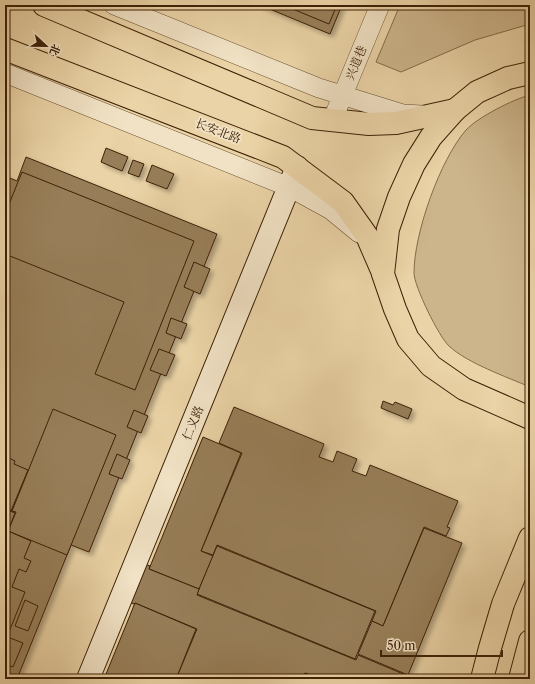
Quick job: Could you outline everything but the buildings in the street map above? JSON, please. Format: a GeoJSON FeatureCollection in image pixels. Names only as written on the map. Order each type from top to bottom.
{"type":"FeatureCollection","features":[{"type":"Feature","properties":{"kind":"main road"},"geometry":{"type":"LineString","coordinates":[[44,5],[312,118],[369,124],[396,123],[455,110]]}},
{"type":"Feature","properties":{"kind":"main road","name":"长安北路"},"geometry":{"type":"LineString","coordinates":[[5,49],[283,157],[343,202],[367,236],[384,274],[395,309],[408,339],[431,366],[464,389],[530,418]]}},
{"type":"Feature","properties":{"kind":"main road"},"geometry":{"type":"LineString","coordinates":[[384,274],[388,229],[399,197],[414,164],[431,137],[455,110],[477,92],[508,78],[530,73]]}},
{"type":"Feature","properties":{"kind":"main road"},"geometry":{"type":"LineString","coordinates":[[482,679],[503,604],[530,538]]}},
{"type":"Feature","properties":{"kind":"main road"},"geometry":{"type":"LineString","coordinates":[[520,679],[530,641]]}},
{"type":"Feature","properties":{"kind":"street"},"geometry":{"type":"LineString","coordinates":[[114,5],[319,88],[403,114],[428,116]]}},
{"type":"Feature","properties":{"kind":"street","name":"兴道巷"},"geometry":{"type":"LineString","coordinates":[[332,121],[380,5]]}},
{"type":"Feature","properties":{"kind":"street"},"geometry":{"type":"LineString","coordinates":[[5,73],[289,187],[331,210],[358,231],[374,251]]}},
{"type":"Feature","properties":{"kind":"street","name":"仁义路"},"geometry":{"type":"LineString","coordinates":[[88,679],[297,167]]}},
{"type":"Feature","properties":{"kind":"shaded area"},"geometry":{"type":"Polygon","coordinates":[[[400,5],[530,5],[530,24],[475,40],[401,72],[376,62],[400,5]]]}},
{"type":"Feature","properties":{"kind":"shaded area"},"geometry":{"type":"Polygon","coordinates":[[[530,95],[530,387],[476,364],[449,346],[439,333],[428,311],[418,289],[414,273],[418,238],[430,198],[438,178],[456,143],[466,130],[487,114],[506,104],[530,95]]]}}]}
